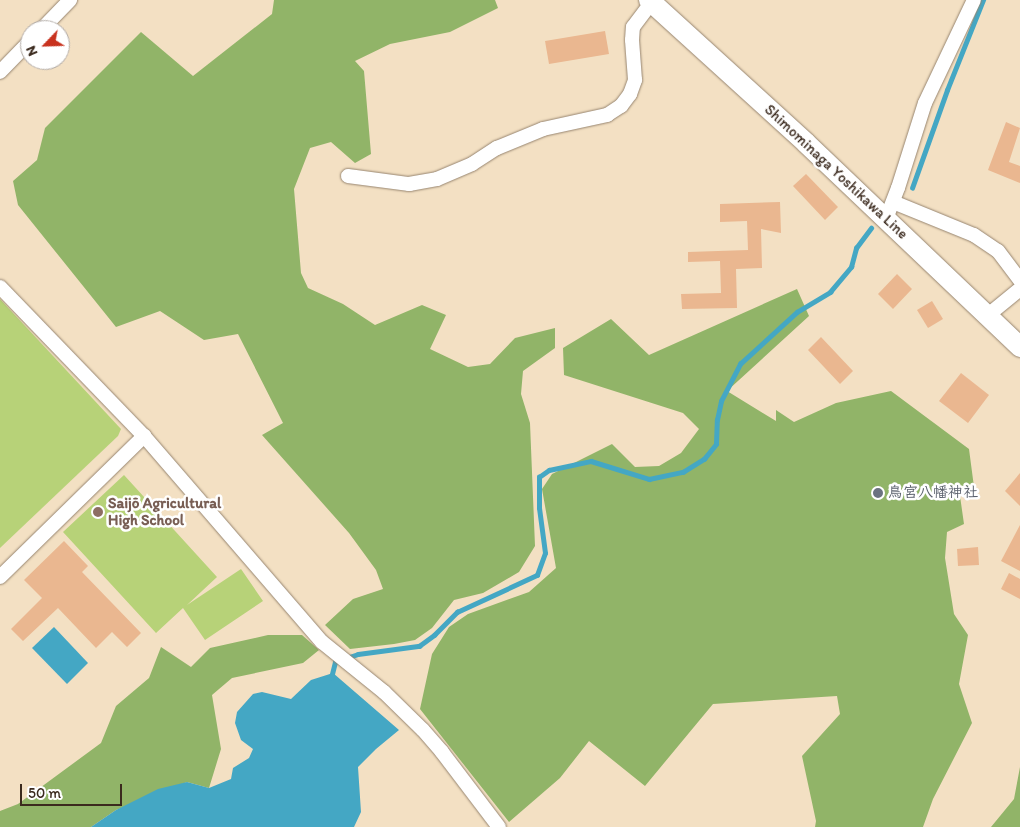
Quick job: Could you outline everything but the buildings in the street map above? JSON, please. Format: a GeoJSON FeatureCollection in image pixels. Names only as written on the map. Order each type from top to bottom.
{"type":"FeatureCollection","features":[{"type":"Feature","properties":{"kind":"main road","name":"Shimominaga Yoshikawa Line"},"geometry":{"type":"LineString","coordinates":[[650,1],[806,143],[889,211],[987,316],[1020,348]]}},
{"type":"Feature","properties":{"kind":"street"},"geometry":{"type":"LineString","coordinates":[[51,20],[70,0]]}},
{"type":"Feature","properties":{"kind":"street"},"geometry":{"type":"LineString","coordinates":[[974,0],[925,103],[889,211],[974,235],[998,251],[1020,280]]}},
{"type":"Feature","properties":{"kind":"street"},"geometry":{"type":"LineString","coordinates":[[348,176],[409,184],[438,179],[472,164],[497,148],[543,129],[607,115],[621,106],[630,94],[635,80],[633,27],[650,1]]}},
{"type":"Feature","properties":{"kind":"street"},"geometry":{"type":"LineString","coordinates":[[0,72],[20,51]]}},
{"type":"Feature","properties":{"kind":"street"},"geometry":{"type":"LineString","coordinates":[[0,287],[144,436],[322,642],[423,730],[499,827]]}},
{"type":"Feature","properties":{"kind":"street"},"geometry":{"type":"LineString","coordinates":[[987,316],[1020,289]]}},
{"type":"Feature","properties":{"kind":"street"},"geometry":{"type":"LineString","coordinates":[[0,577],[144,436]]}},
{"type":"Feature","properties":{"kind":"green space"},"geometry":{"type":"Polygon","coordinates":[[[274,0],[495,0],[498,8],[450,32],[390,44],[355,61],[364,71],[371,154],[355,163],[331,142],[310,148],[294,189],[301,273],[308,288],[343,304],[375,325],[422,305],[446,315],[430,349],[468,367],[490,364],[515,338],[555,328],[555,348],[523,371],[521,394],[530,423],[535,546],[519,572],[483,593],[454,600],[432,628],[415,640],[350,649],[325,625],[353,599],[383,589],[376,570],[349,533],[262,435],[283,423],[238,334],[204,340],[160,311],[116,327],[18,205],[13,181],[37,160],[45,128],[141,32],[193,76],[272,14],[274,0]]]}},
{"type":"Feature","properties":{"kind":"green space"},"geometry":{"type":"Polygon","coordinates":[[[797,289],[809,316],[727,391],[776,421],[776,410],[794,422],[836,403],[891,391],[969,449],[974,487],[960,496],[964,524],[947,532],[945,558],[954,614],[968,635],[959,684],[972,723],[933,799],[923,827],[815,827],[816,821],[802,756],[840,714],[837,696],[713,704],[645,786],[589,741],[560,778],[509,822],[420,709],[432,654],[449,627],[468,614],[529,592],[556,568],[542,489],[552,474],[612,444],[635,467],[659,466],[681,453],[699,429],[683,413],[564,375],[563,348],[611,319],[649,355],[797,289]]]}},
{"type":"Feature","properties":{"kind":"green space"},"geometry":{"type":"Polygon","coordinates":[[[0,299],[121,429],[118,436],[0,548],[0,299]]]}},
{"type":"Feature","properties":{"kind":"green space"},"geometry":{"type":"Polygon","coordinates":[[[124,475],[217,577],[187,605],[241,569],[263,601],[205,640],[183,608],[156,633],[63,532],[124,475]]]}},
{"type":"Feature","properties":{"kind":"green space"},"geometry":{"type":"Polygon","coordinates":[[[268,635],[302,635],[319,650],[303,663],[232,678],[212,695],[221,749],[209,788],[187,782],[116,810],[91,827],[0,827],[0,811],[18,804],[101,743],[116,706],[149,678],[161,647],[191,667],[210,648],[268,635]]]}},
{"type":"Feature","properties":{"kind":"green space"},"geometry":{"type":"Polygon","coordinates":[[[1020,767],[1020,827],[991,827],[1014,799],[1020,767]]]}},
{"type":"Feature","properties":{"kind":"water"},"geometry":{"type":"Polygon","coordinates":[[[54,627],[88,663],[67,684],[32,648],[54,627]]]}},
{"type":"Feature","properties":{"kind":"water"},"geometry":{"type":"Polygon","coordinates":[[[333,673],[399,730],[358,767],[361,812],[354,827],[91,827],[116,810],[158,789],[187,782],[209,788],[231,779],[233,768],[249,758],[253,749],[241,740],[235,723],[237,712],[253,694],[262,692],[291,699],[311,680],[333,673]]]}},
{"type":"Feature","properties":{"kind":"waterway"},"geometry":{"type":"LineString","coordinates":[[912,188],[947,90],[983,0]]}},
{"type":"Feature","properties":{"kind":"waterway"},"geometry":{"type":"LineString","coordinates":[[331,678],[335,662],[358,654],[419,646],[434,635],[457,612],[537,575],[545,553],[539,508],[539,477],[549,470],[591,461],[649,479],[683,472],[704,459],[716,444],[717,420],[721,401],[740,364],[797,312],[830,292],[851,267],[856,248],[871,228]]}},
{"type":"Feature","properties":{"kind":"place","name":"鳥宮八幡神社"},"geometry":{"type":"Point","coordinates":[878,493]}},
{"type":"Feature","properties":{"kind":"place","name":"Saijō Agricultural High School"},"geometry":{"type":"Point","coordinates":[98,512]}}]}
